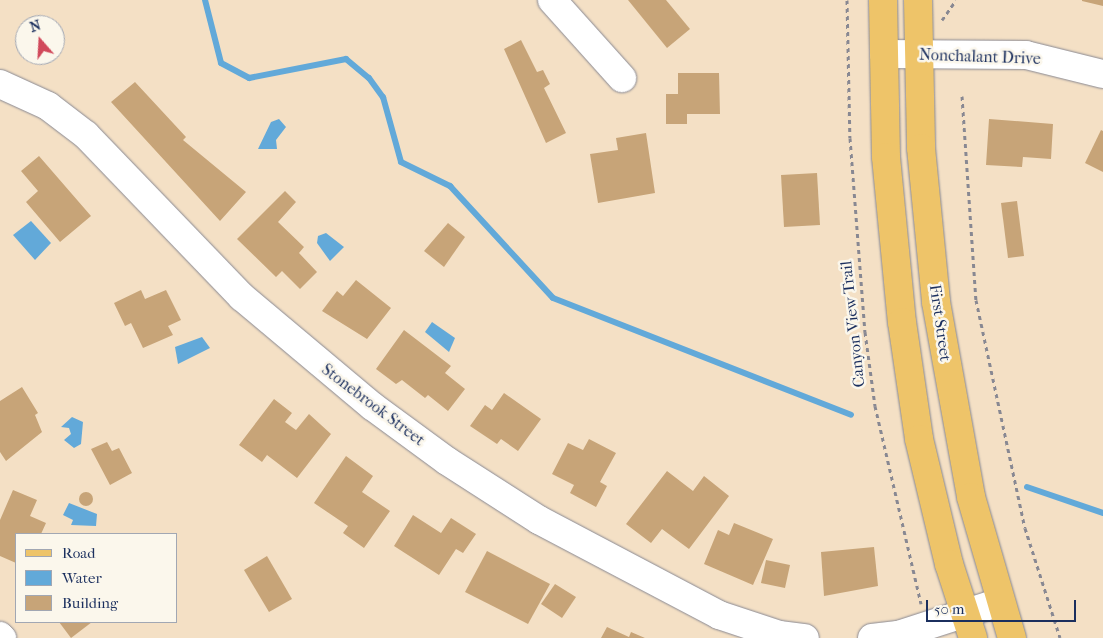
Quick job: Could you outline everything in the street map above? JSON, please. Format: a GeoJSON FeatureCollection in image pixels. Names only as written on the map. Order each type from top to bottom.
{"type":"FeatureCollection","features":[{"type":"Feature","properties":{"kind":"main road"},"geometry":{"type":"LineString","coordinates":[[883,0],[893,251],[919,439],[970,626]]}},
{"type":"Feature","properties":{"kind":"main road","name":"First Street"},"geometry":{"type":"LineString","coordinates":[[918,0],[926,213],[936,302],[953,412],[1000,602],[1012,638]]}},
{"type":"Feature","properties":{"kind":"street"},"geometry":{"type":"LineString","coordinates":[[552,0],[622,78]]}},
{"type":"Feature","properties":{"kind":"street","name":"Nonchalant Drive"},"geometry":{"type":"LineString","coordinates":[[884,54],[1026,55],[1103,74]]}},
{"type":"Feature","properties":{"kind":"street","name":"Stonebrook Street"},"geometry":{"type":"LineString","coordinates":[[0,84],[48,106],[86,135],[242,297],[372,406],[447,460],[539,520],[710,611],[779,635],[805,638]]}},
{"type":"Feature","properties":{"kind":"street"},"geometry":{"type":"LineString","coordinates":[[872,638],[928,626],[970,626],[1000,602]]}},
{"type":"Feature","properties":{"kind":"path","name":"Canyon View Trail"},"geometry":{"type":"LineString","coordinates":[[847,0],[853,184],[865,332],[894,501],[928,626]]}},
{"type":"Feature","properties":{"kind":"path"},"geometry":{"type":"LineString","coordinates":[[962,96],[976,300],[1025,528],[1060,638]]}},
{"type":"Feature","properties":{"kind":"water"},"geometry":{"type":"Polygon","coordinates":[[[279,119],[286,127],[276,140],[277,149],[258,149],[271,122],[279,119]]]}},
{"type":"Feature","properties":{"kind":"water"},"geometry":{"type":"Polygon","coordinates":[[[31,221],[51,243],[35,260],[13,235],[31,221]]]}},
{"type":"Feature","properties":{"kind":"water"},"geometry":{"type":"Polygon","coordinates":[[[326,233],[344,247],[330,261],[317,243],[318,236],[326,233]]]}},
{"type":"Feature","properties":{"kind":"water"},"geometry":{"type":"Polygon","coordinates":[[[432,322],[455,338],[449,352],[425,332],[432,322]]]}},
{"type":"Feature","properties":{"kind":"water"},"geometry":{"type":"Polygon","coordinates":[[[202,337],[210,348],[178,364],[175,347],[202,337]]]}},
{"type":"Feature","properties":{"kind":"water"},"geometry":{"type":"Polygon","coordinates":[[[72,417],[83,422],[81,444],[74,448],[64,440],[71,434],[69,428],[61,427],[72,417]]]}},
{"type":"Feature","properties":{"kind":"water"},"geometry":{"type":"Polygon","coordinates":[[[69,503],[97,514],[96,526],[71,525],[73,520],[63,515],[69,503]]]}},
{"type":"Feature","properties":{"kind":"building"},"geometry":{"type":"Polygon","coordinates":[[[628,0],[666,0],[690,29],[667,48],[628,0]]]}},
{"type":"Feature","properties":{"kind":"building"},"geometry":{"type":"Polygon","coordinates":[[[1103,0],[1103,6],[1082,1],[1103,0]]]}},
{"type":"Feature","properties":{"kind":"building"},"geometry":{"type":"Polygon","coordinates":[[[521,40],[537,72],[543,70],[550,84],[544,88],[566,133],[546,143],[504,49],[521,40]]]}},
{"type":"Feature","properties":{"kind":"building"},"geometry":{"type":"Polygon","coordinates":[[[678,73],[719,73],[720,114],[687,114],[687,124],[666,124],[666,94],[678,94],[678,73]]]}},
{"type":"Feature","properties":{"kind":"building"},"geometry":{"type":"Polygon","coordinates":[[[135,82],[186,137],[183,140],[246,192],[220,221],[111,102],[135,82]]]}},
{"type":"Feature","properties":{"kind":"building"},"geometry":{"type":"Polygon","coordinates":[[[989,119],[1053,124],[1051,159],[1023,157],[1022,167],[986,165],[989,119]]]}},
{"type":"Feature","properties":{"kind":"building"},"geometry":{"type":"Polygon","coordinates":[[[1101,130],[1103,131],[1103,172],[1085,163],[1101,130]]]}},
{"type":"Feature","properties":{"kind":"building"},"geometry":{"type":"Polygon","coordinates":[[[646,133],[655,193],[598,203],[590,154],[618,150],[616,138],[646,133]]]}},
{"type":"Feature","properties":{"kind":"building"},"geometry":{"type":"Polygon","coordinates":[[[39,156],[91,216],[60,242],[26,202],[38,191],[21,171],[39,156]]]}},
{"type":"Feature","properties":{"kind":"building"},"geometry":{"type":"Polygon","coordinates":[[[817,173],[820,225],[784,227],[781,175],[817,173]]]}},
{"type":"Feature","properties":{"kind":"building"},"geometry":{"type":"Polygon","coordinates":[[[285,191],[296,202],[278,222],[304,247],[299,253],[317,272],[300,289],[282,271],[276,277],[237,239],[285,191]]]}},
{"type":"Feature","properties":{"kind":"building"},"geometry":{"type":"Polygon","coordinates":[[[1017,201],[1024,256],[1008,258],[1001,203],[1017,201]]]}},
{"type":"Feature","properties":{"kind":"building"},"geometry":{"type":"Polygon","coordinates":[[[448,223],[465,237],[444,267],[424,251],[448,223]]]}},
{"type":"Feature","properties":{"kind":"building"},"geometry":{"type":"Polygon","coordinates":[[[356,280],[391,308],[367,339],[322,311],[337,291],[343,296],[356,280]]]}},
{"type":"Feature","properties":{"kind":"building"},"geometry":{"type":"Polygon","coordinates":[[[141,290],[145,299],[166,290],[181,320],[168,326],[173,335],[143,348],[131,323],[125,326],[114,303],[141,290]]]}},
{"type":"Feature","properties":{"kind":"building"},"geometry":{"type":"Polygon","coordinates":[[[404,330],[451,366],[445,373],[465,389],[448,411],[428,395],[425,398],[402,380],[396,384],[376,369],[404,330]]]}},
{"type":"Feature","properties":{"kind":"building"},"geometry":{"type":"Polygon","coordinates":[[[22,387],[38,413],[35,415],[42,432],[6,461],[0,452],[0,401],[22,387]]]}},
{"type":"Feature","properties":{"kind":"building"},"geometry":{"type":"Polygon","coordinates":[[[504,393],[541,419],[518,451],[501,439],[497,444],[470,426],[485,405],[492,410],[504,393]]]}},
{"type":"Feature","properties":{"kind":"building"},"geometry":{"type":"Polygon","coordinates":[[[274,399],[292,413],[285,422],[296,430],[309,414],[331,434],[297,478],[267,455],[262,462],[239,445],[274,399]]]}},
{"type":"Feature","properties":{"kind":"building"},"geometry":{"type":"Polygon","coordinates":[[[589,439],[616,453],[600,482],[607,486],[596,507],[570,493],[574,485],[552,474],[568,443],[583,450],[589,439]]]}},
{"type":"Feature","properties":{"kind":"building"},"geometry":{"type":"Polygon","coordinates":[[[107,442],[112,451],[119,448],[132,473],[110,485],[91,449],[107,442]]]}},
{"type":"Feature","properties":{"kind":"building"},"geometry":{"type":"Polygon","coordinates":[[[346,456],[373,476],[362,492],[390,511],[364,548],[343,533],[348,526],[314,503],[346,456]]]}},
{"type":"Feature","properties":{"kind":"building"},"geometry":{"type":"Polygon","coordinates":[[[667,471],[693,491],[704,476],[729,496],[689,549],[662,529],[651,543],[626,524],[667,471]]]}},
{"type":"Feature","properties":{"kind":"building"},"geometry":{"type":"Polygon","coordinates":[[[13,490],[37,500],[30,516],[46,523],[41,533],[15,533],[15,563],[0,556],[0,520],[13,490]]]}},
{"type":"Feature","properties":{"kind":"building"},"geometry":{"type":"Polygon","coordinates":[[[83,492],[89,492],[93,499],[89,506],[83,506],[79,502],[79,496],[83,492]]]}},
{"type":"Feature","properties":{"kind":"building"},"geometry":{"type":"Polygon","coordinates":[[[413,515],[441,533],[451,518],[476,534],[463,553],[456,549],[439,575],[394,546],[413,515]]]}},
{"type":"Feature","properties":{"kind":"building"},"geometry":{"type":"Polygon","coordinates":[[[734,523],[773,539],[753,585],[704,564],[718,530],[729,535],[734,523]]]}},
{"type":"Feature","properties":{"kind":"building"},"geometry":{"type":"Polygon","coordinates":[[[874,547],[878,586],[824,596],[821,552],[874,547]]]}},
{"type":"Feature","properties":{"kind":"building"},"geometry":{"type":"Polygon","coordinates":[[[487,551],[550,584],[528,624],[465,592],[487,551]]]}},
{"type":"Feature","properties":{"kind":"building"},"geometry":{"type":"Polygon","coordinates":[[[267,556],[292,599],[269,612],[244,570],[267,556]]]}},
{"type":"Feature","properties":{"kind":"building"},"geometry":{"type":"Polygon","coordinates":[[[766,560],[790,565],[785,588],[761,583],[766,560]]]}},
{"type":"Feature","properties":{"kind":"building"},"geometry":{"type":"Polygon","coordinates":[[[555,584],[576,597],[562,618],[541,604],[555,584]]]}},
{"type":"Feature","properties":{"kind":"building"},"geometry":{"type":"Polygon","coordinates":[[[60,623],[91,623],[71,638],[60,623]]]}},
{"type":"Feature","properties":{"kind":"building"},"geometry":{"type":"Polygon","coordinates":[[[607,627],[629,637],[631,632],[645,638],[601,638],[607,627]]]}},
{"type":"Feature","properties":{"kind":"waterway"},"geometry":{"type":"LineString","coordinates":[[205,0],[221,63],[249,78],[346,59],[369,78],[383,97],[401,162],[450,186],[553,298],[851,415]]}},
{"type":"Feature","properties":{"kind":"waterway"},"geometry":{"type":"LineString","coordinates":[[1027,487],[1103,513]]}}]}
